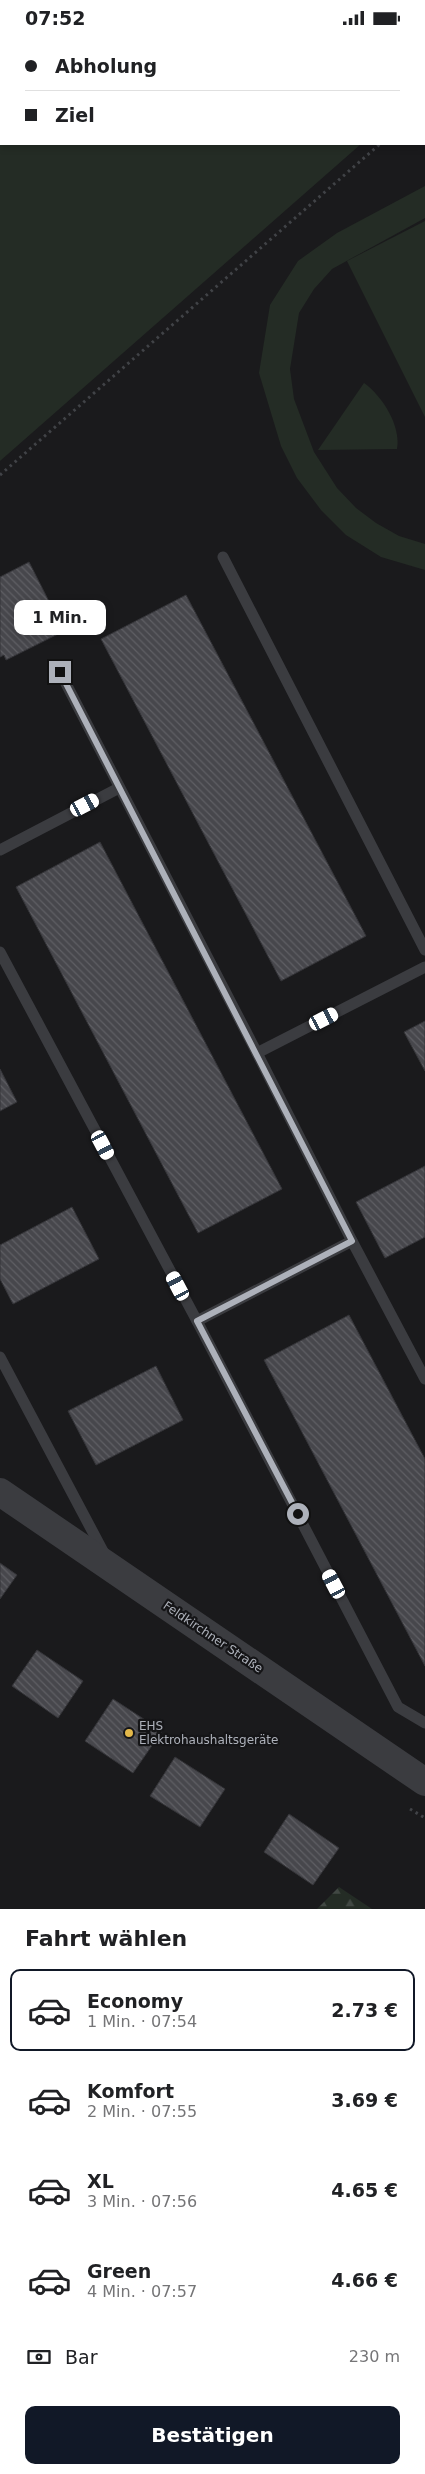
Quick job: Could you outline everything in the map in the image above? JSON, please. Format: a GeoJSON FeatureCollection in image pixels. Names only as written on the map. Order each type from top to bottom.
{"type":"FeatureCollection","features":[{"type":"Feature","properties":{"kind":"street","name":"Feldkirchner Straße"},"geometry":{"type":"LineString","coordinates":[[0,1492],[425,1782]]}},
{"type":"Feature","properties":{"kind":"lane"},"geometry":{"type":"LineString","coordinates":[[223,557],[425,950]]}},
{"type":"Feature","properties":{"kind":"lane"},"geometry":{"type":"LineString","coordinates":[[60,672],[258,1053],[352,1241],[425,1379]]}},
{"type":"Feature","properties":{"kind":"lane"},"geometry":{"type":"LineString","coordinates":[[0,849],[119,788]]}},
{"type":"Feature","properties":{"kind":"lane"},"geometry":{"type":"LineString","coordinates":[[0,952],[197,1321],[398,1707],[425,1723]]}},
{"type":"Feature","properties":{"kind":"lane"},"geometry":{"type":"LineString","coordinates":[[258,1053],[425,967]]}},
{"type":"Feature","properties":{"kind":"lane"},"geometry":{"type":"LineString","coordinates":[[197,1321],[352,1241]]}},
{"type":"Feature","properties":{"kind":"lane"},"geometry":{"type":"LineString","coordinates":[[0,1357],[112,1568]]}},
{"type":"Feature","properties":{"kind":"path"},"geometry":{"type":"LineString","coordinates":[[0,475],[379,145]]}},
{"type":"Feature","properties":{"kind":"green space"},"geometry":{"type":"Polygon","coordinates":[[[0,145],[360,145],[0,461],[0,145]]]}},
{"type":"Feature","properties":{"kind":"green space"},"geometry":{"type":"Polygon","coordinates":[[[425,186],[425,218],[332,269],[314,289],[299,313],[290,369],[294,399],[314,452],[337,488],[356,508],[376,523],[399,536],[425,544],[425,570],[381,557],[346,535],[321,510],[297,478],[281,446],[259,373],[270,305],[298,261],[337,233],[425,186]]]}},
{"type":"Feature","properties":{"kind":"green space"},"geometry":{"type":"Polygon","coordinates":[[[425,221],[425,417],[347,261],[425,221]]]}},
{"type":"Feature","properties":{"kind":"green space"},"geometry":{"type":"Polygon","coordinates":[[[364,383],[377,395],[389,412],[396,430],[397,449],[318,450],[364,383]]]}},
{"type":"Feature","properties":{"kind":"green space"},"geometry":{"type":"Polygon","coordinates":[[[339,1887],[372,1909],[317,1909],[339,1887]]]}},
{"type":"Feature","properties":{"kind":"building"},"geometry":{"type":"Polygon","coordinates":[[[29,562],[64,631],[6,660],[4,655],[0,657],[0,577],[29,562]]]}},
{"type":"Feature","properties":{"kind":"building"},"geometry":{"type":"Polygon","coordinates":[[[186,595],[366,936],[281,981],[101,639],[186,595]]]}},
{"type":"Feature","properties":{"kind":"building"},"geometry":{"type":"Polygon","coordinates":[[[100,842],[282,1189],[198,1233],[16,887],[100,842]]]}},
{"type":"Feature","properties":{"kind":"building"},"geometry":{"type":"Polygon","coordinates":[[[425,1021],[425,1071],[404,1032],[425,1021]]]}},
{"type":"Feature","properties":{"kind":"building"},"geometry":{"type":"Polygon","coordinates":[[[0,1069],[17,1102],[0,1111],[0,1069]]]}},
{"type":"Feature","properties":{"kind":"building"},"geometry":{"type":"Polygon","coordinates":[[[425,1166],[425,1237],[385,1258],[356,1202],[425,1166]]]}},
{"type":"Feature","properties":{"kind":"building"},"geometry":{"type":"Polygon","coordinates":[[[72,1207],[99,1259],[13,1304],[0,1279],[0,1245],[72,1207]]]}},
{"type":"Feature","properties":{"kind":"building"},"geometry":{"type":"Polygon","coordinates":[[[349,1315],[425,1459],[425,1666],[264,1360],[349,1315]]]}},
{"type":"Feature","properties":{"kind":"building"},"geometry":{"type":"Polygon","coordinates":[[[156,1366],[183,1420],[96,1465],[68,1411],[156,1366]]]}},
{"type":"Feature","properties":{"kind":"building"},"geometry":{"type":"Polygon","coordinates":[[[0,1563],[17,1575],[0,1599],[0,1563]]]}},
{"type":"Feature","properties":{"kind":"building"},"geometry":{"type":"Polygon","coordinates":[[[37,1650],[83,1681],[58,1718],[12,1686],[37,1650]]]}},
{"type":"Feature","properties":{"kind":"building"},"geometry":{"type":"Polygon","coordinates":[[[113,1699],[162,1731],[133,1773],[85,1741],[113,1699]]]}},
{"type":"Feature","properties":{"kind":"building"},"geometry":{"type":"Polygon","coordinates":[[[175,1757],[225,1789],[200,1827],[150,1796],[175,1757]]]}},
{"type":"Feature","properties":{"kind":"building"},"geometry":{"type":"Polygon","coordinates":[[[289,1814],[339,1848],[313,1885],[264,1852],[289,1814]]]}},
{"type":"Feature","properties":{"kind":"place","name":"EHS Elektrohaushaltsgeräte"},"geometry":{"type":"Point","coordinates":[129,1733]}},
{"type":"Feature","properties":{"kind":"route"},"geometry":{"type":"LineString","coordinates":[[60,672],[258,1053],[352,1241],[197,1321],[298,1514]]}}]}
